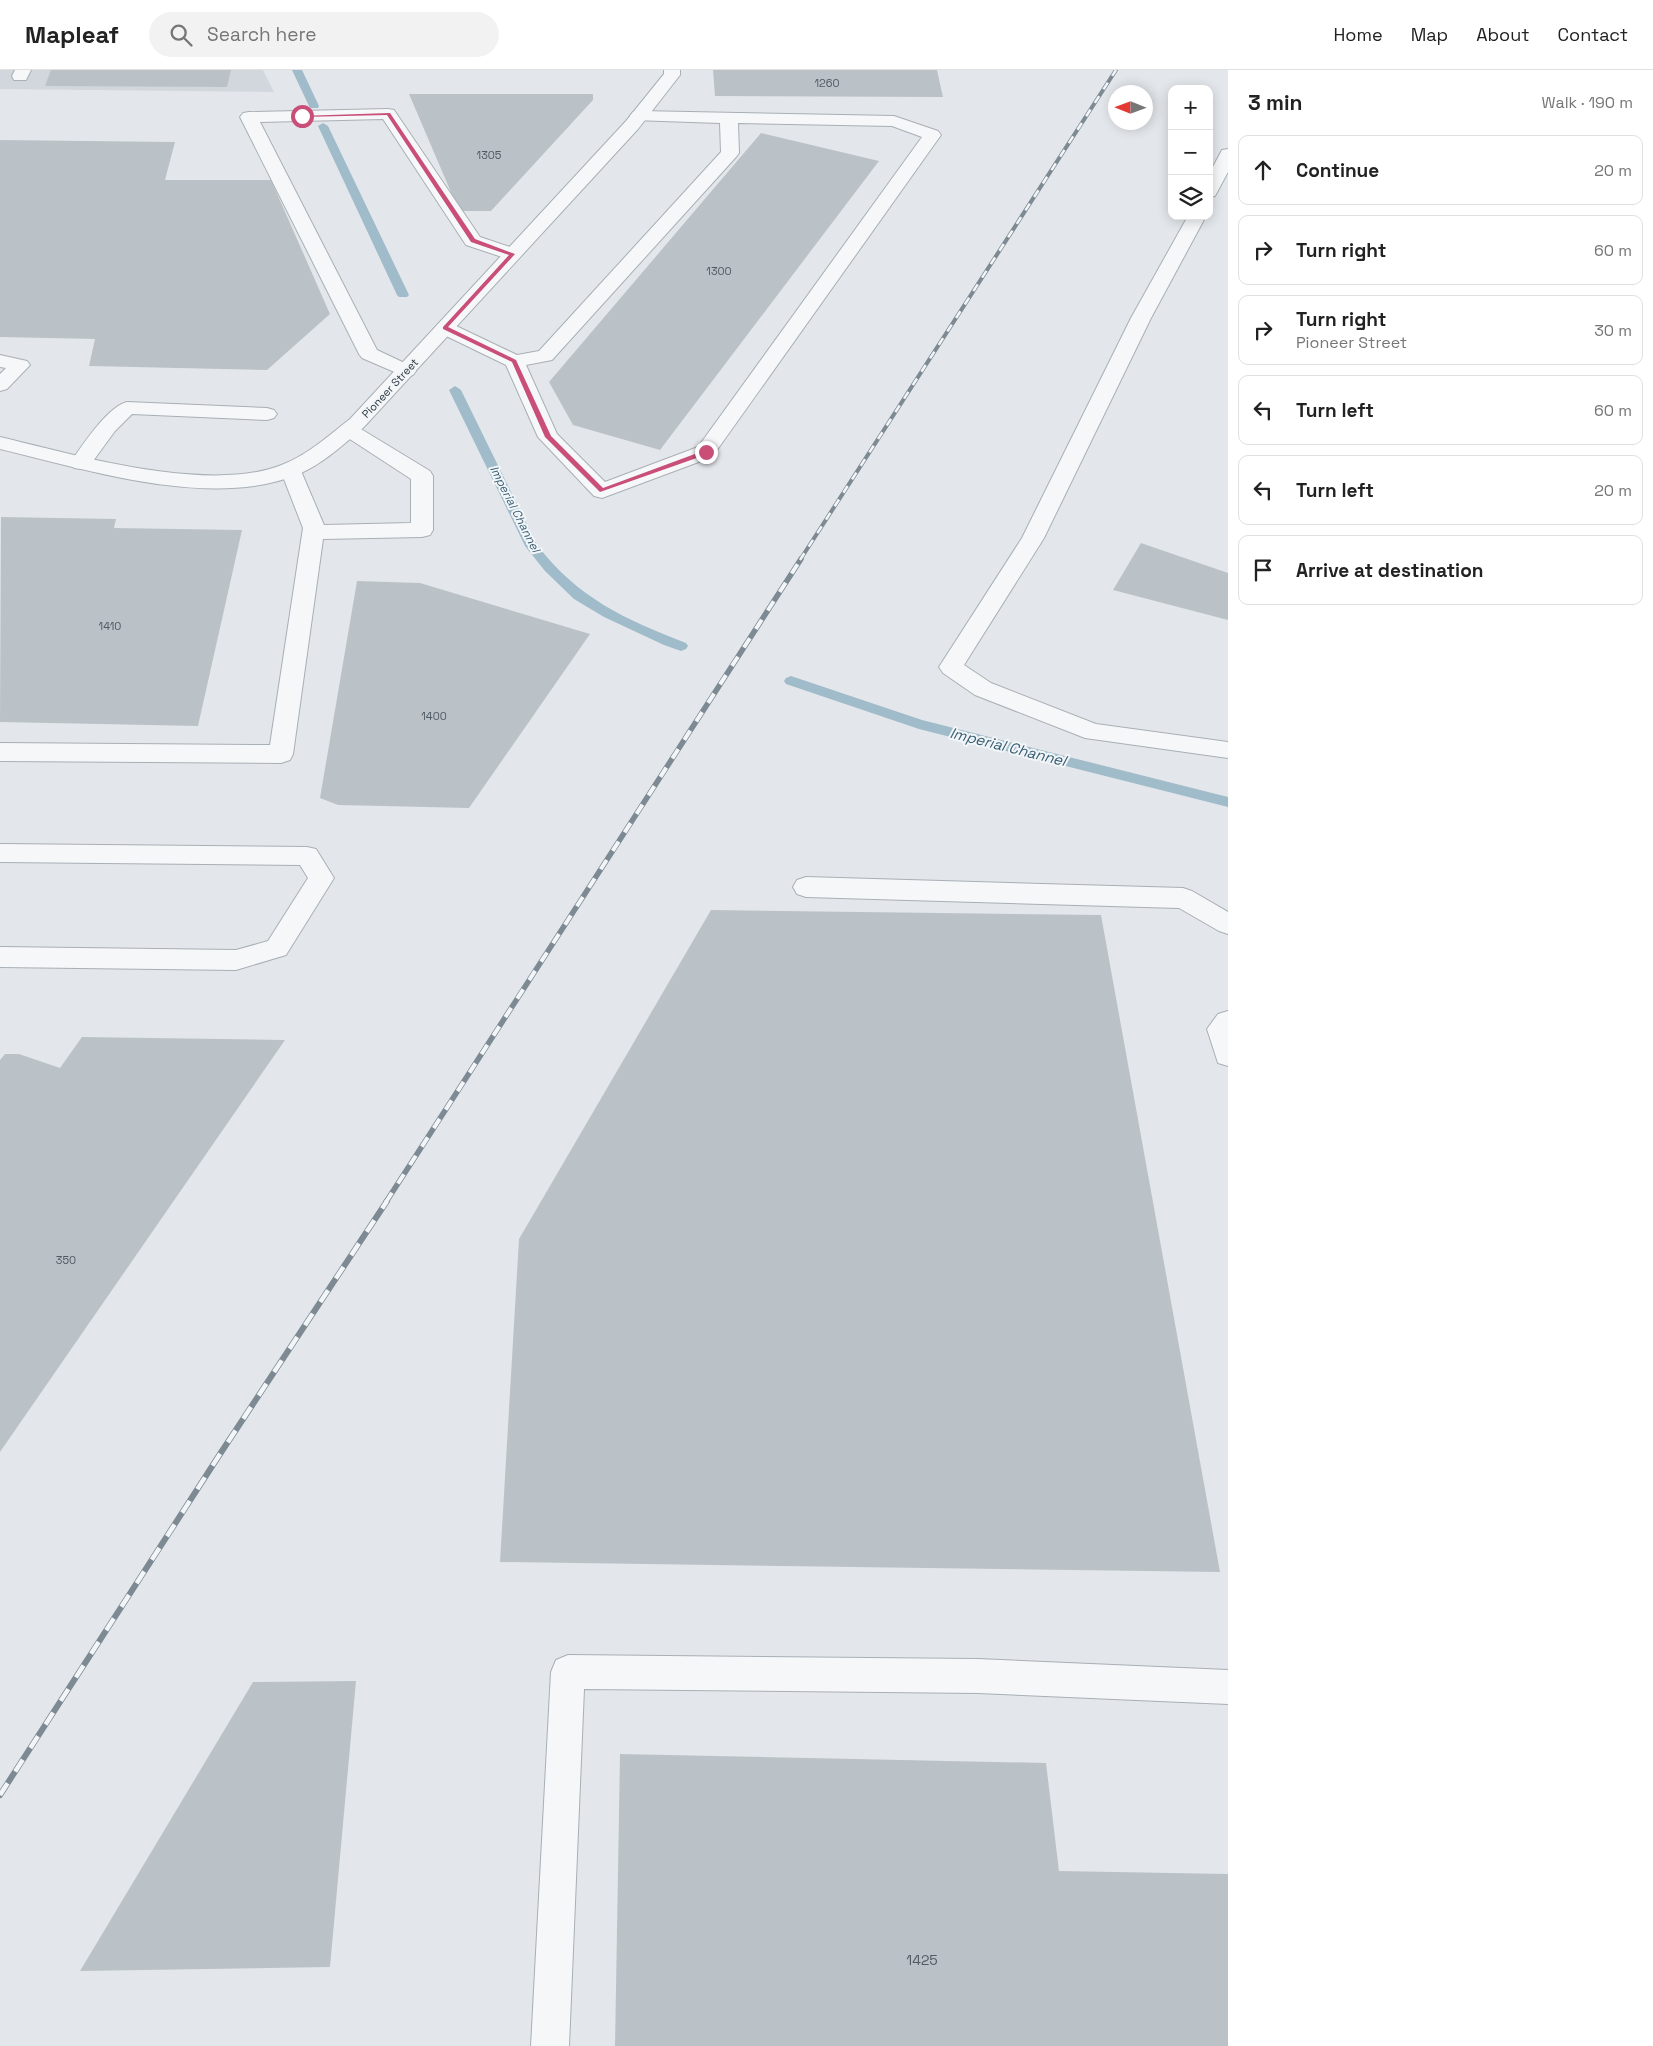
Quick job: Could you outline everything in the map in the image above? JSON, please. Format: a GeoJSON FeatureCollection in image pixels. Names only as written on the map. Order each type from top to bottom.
{"type":"FeatureCollection","features":[{"type":"Feature","properties":{"kind":"street","name":"Pioneer Street"},"geometry":{"type":"LineString","coordinates":[[0,443],[82,463],[177,480],[216,483],[260,478],[291,469],[323,452],[349,430],[406,371],[639,116],[672,74],[672,70]]}},
{"type":"Feature","properties":{"kind":"street"},"geometry":{"type":"LineString","coordinates":[[406,371],[369,354],[249,117],[388,114],[473,240],[512,254]]}},
{"type":"Feature","properties":{"kind":"street"},"geometry":{"type":"LineString","coordinates":[[514,361],[548,437],[602,490],[706,452],[932,135],[894,121],[639,116]]}},
{"type":"Feature","properties":{"kind":"street"},"geometry":{"type":"LineString","coordinates":[[445,328],[514,361],[545,356],[730,153],[729,118]]}},
{"type":"Feature","properties":{"kind":"street"},"geometry":{"type":"LineString","coordinates":[[1213,184],[1228,154]]}},
{"type":"Feature","properties":{"kind":"street"},"geometry":{"type":"LineString","coordinates":[[1195,220],[1141,318],[1033,538],[951,667],[983,689],[1093,732],[1228,750]]}},
{"type":"Feature","properties":{"kind":"street"},"geometry":{"type":"LineString","coordinates":[[0,361],[20,365],[0,385]]}},
{"type":"Feature","properties":{"kind":"street"},"geometry":{"type":"LineString","coordinates":[[82,463],[108,427],[127,408],[267,414]]}},
{"type":"Feature","properties":{"kind":"street"},"geometry":{"type":"LineString","coordinates":[[314,532],[422,530],[422,476],[349,430]]}},
{"type":"Feature","properties":{"kind":"street"},"geometry":{"type":"LineString","coordinates":[[0,752],[281,754],[314,532],[291,469]]}},
{"type":"Feature","properties":{"kind":"street"},"geometry":{"type":"LineString","coordinates":[[0,853],[307,856],[321,878],[277,948],[236,960],[0,957]]}},
{"type":"Feature","properties":{"kind":"street"},"geometry":{"type":"LineString","coordinates":[[806,887],[1183,898],[1228,924]]}},
{"type":"Feature","properties":{"kind":"street"},"geometry":{"type":"LineString","coordinates":[[1228,1022],[1221,1029],[1228,1055]]}},
{"type":"Feature","properties":{"kind":"street"},"geometry":{"type":"LineString","coordinates":[[550,2046],[568,1672],[978,1676],[1228,1687]]}},
{"type":"Feature","properties":{"kind":"shaded area"},"geometry":{"type":"Polygon","coordinates":[[[0,70],[263,70],[274,92],[0,89],[0,70]]]}},
{"type":"Feature","properties":{"kind":"building"},"geometry":{"type":"Polygon","coordinates":[[[51,70],[231,70],[227,87],[45,86],[51,70]]]}},
{"type":"Feature","properties":{"kind":"building"},"geometry":{"type":"Polygon","coordinates":[[[713,70],[937,70],[943,97],[715,96],[713,70]]]}},
{"type":"Feature","properties":{"kind":"building"},"geometry":{"type":"Polygon","coordinates":[[[409,94],[593,94],[593,100],[491,211],[459,211],[409,94]]]}},
{"type":"Feature","properties":{"kind":"building"},"geometry":{"type":"Polygon","coordinates":[[[761,133],[879,161],[660,450],[573,425],[549,382],[761,133]]]}},
{"type":"Feature","properties":{"kind":"building"},"geometry":{"type":"Polygon","coordinates":[[[0,140],[175,142],[165,180],[271,180],[330,314],[267,370],[89,366],[95,339],[0,337],[0,140]]]}},
{"type":"Feature","properties":{"kind":"building"},"geometry":{"type":"Polygon","coordinates":[[[1,517],[116,519],[114,528],[242,530],[198,726],[0,722],[1,517]]]}},
{"type":"Feature","properties":{"kind":"building"},"geometry":{"type":"Polygon","coordinates":[[[1141,543],[1228,573],[1228,620],[1113,590],[1141,543]]]}},
{"type":"Feature","properties":{"kind":"building"},"geometry":{"type":"Polygon","coordinates":[[[357,581],[420,583],[590,634],[469,808],[338,805],[320,798],[357,581]]]}},
{"type":"Feature","properties":{"kind":"building"},"geometry":{"type":"Polygon","coordinates":[[[711,910],[1101,915],[1220,1572],[500,1562],[519,1239],[711,910]]]}},
{"type":"Feature","properties":{"kind":"building"},"geometry":{"type":"Polygon","coordinates":[[[82,1037],[285,1040],[0,1452],[0,1060],[5,1054],[19,1054],[60,1068],[82,1037]]]}},
{"type":"Feature","properties":{"kind":"building"},"geometry":{"type":"Polygon","coordinates":[[[356,1681],[330,1967],[80,1971],[253,1682],[356,1681]]]}},
{"type":"Feature","properties":{"kind":"building"},"geometry":{"type":"Polygon","coordinates":[[[620,1754],[1046,1763],[1059,1871],[1228,1874],[1228,2046],[615,2046],[620,1754]]]}},
{"type":"Feature","properties":{"kind":"waterway","name":"Imperial Channel"},"geometry":{"type":"LineString","coordinates":[[297,70],[314,106]]}},
{"type":"Feature","properties":{"kind":"waterway","name":"Imperial Channel"},"geometry":{"type":"LineString","coordinates":[[323,126],[403,295]]}},
{"type":"Feature","properties":{"kind":"waterway","name":"Imperial Channel"},"geometry":{"type":"LineString","coordinates":[[455,390],[531,546],[549,568],[563,583],[597,608],[632,626],[681,646]]}},
{"type":"Feature","properties":{"kind":"waterway","name":"Imperial Channel"},"geometry":{"type":"LineString","coordinates":[[791,681],[919,724],[1228,802]]}},
{"type":"Feature","properties":{"kind":"railway"},"geometry":{"type":"LineString","coordinates":[[800,560],[1116,70]]}},
{"type":"Feature","properties":{"kind":"railway"},"geometry":{"type":"LineString","coordinates":[[386,1202],[801,559]]}},
{"type":"Feature","properties":{"kind":"railway"},"geometry":{"type":"LineString","coordinates":[[0,1795],[220,1454],[387,1201]]}},
{"type":"Feature","properties":{"kind":"route"},"geometry":{"type":"LineString","coordinates":[[302,116],[388,114],[473,240],[512,254],[445,328],[514,361],[548,437],[602,490],[706,452]]}}]}
